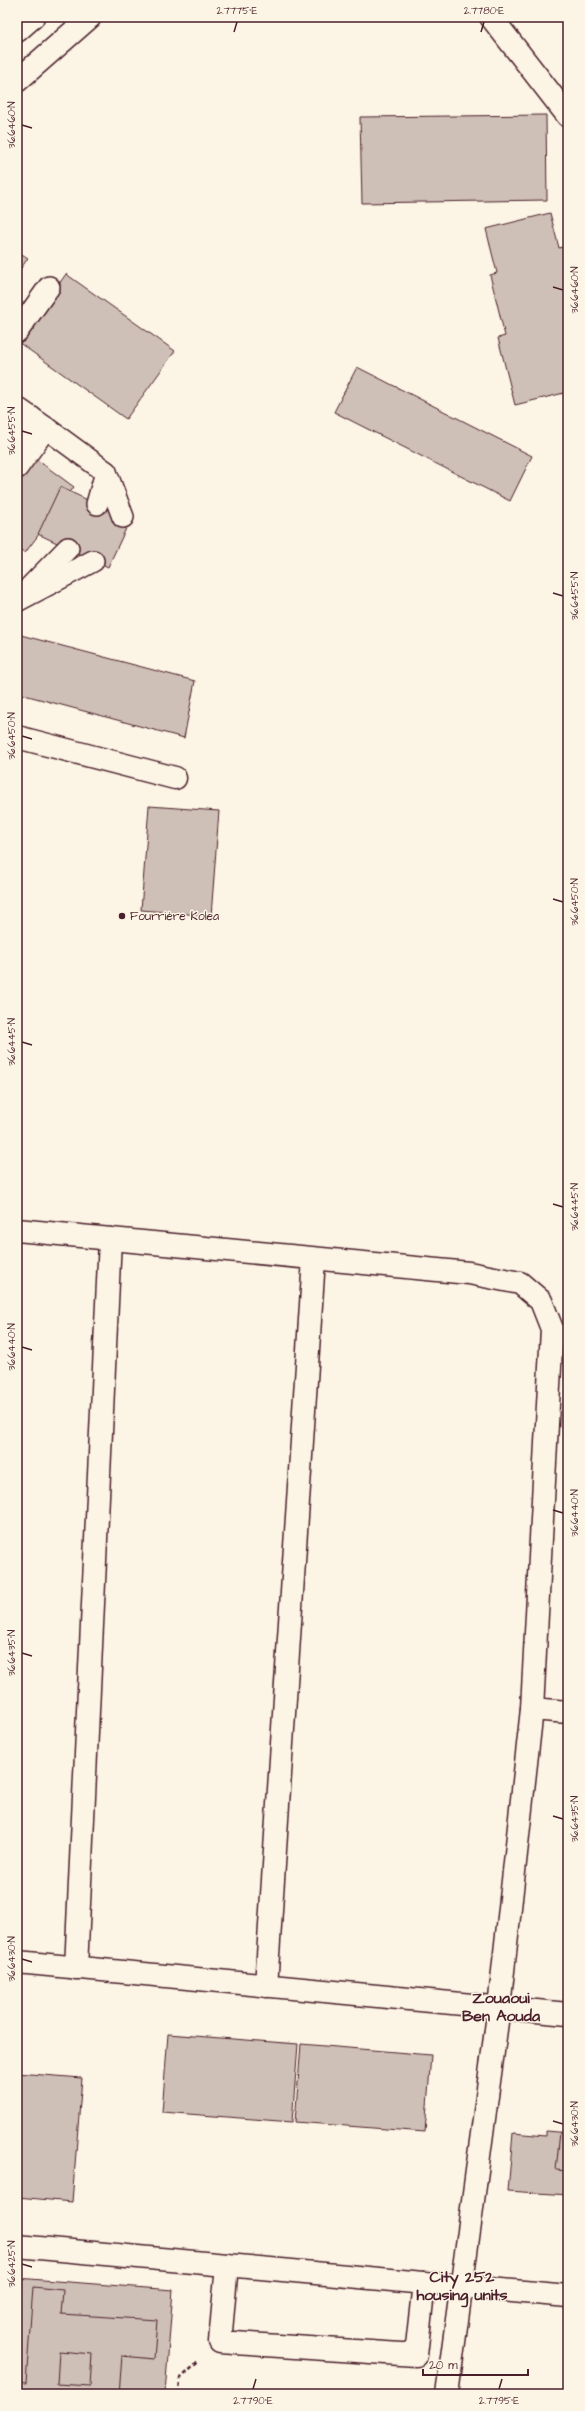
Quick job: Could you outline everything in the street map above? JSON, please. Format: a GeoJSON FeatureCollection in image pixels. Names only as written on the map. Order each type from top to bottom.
{"type":"FeatureCollection","features":[{"type":"Feature","properties":{"kind":"street"},"geometry":{"type":"LineString","coordinates":[[17,31],[33,17]]}},
{"type":"Feature","properties":{"kind":"street"},"geometry":{"type":"LineString","coordinates":[[17,80],[90,17]]}},
{"type":"Feature","properties":{"kind":"street"},"geometry":{"type":"LineString","coordinates":[[491,17],[568,116]]}},
{"type":"Feature","properties":{"kind":"street"},"geometry":{"type":"LineString","coordinates":[[17,737],[175,778]]}},
{"type":"Feature","properties":{"kind":"street"},"geometry":{"type":"LineString","coordinates":[[17,1230],[469,1273],[520,1283],[541,1301],[552,1329],[532,1709],[499,2008],[460,2286],[447,2394]]}},
{"type":"Feature","properties":{"kind":"street"},"geometry":{"type":"LineString","coordinates":[[76,1968],[110,1240]]}},
{"type":"Feature","properties":{"kind":"street"},"geometry":{"type":"LineString","coordinates":[[266,1986],[314,1259]]}},
{"type":"Feature","properties":{"kind":"street"},"geometry":{"type":"LineString","coordinates":[[532,1709],[568,1712]]}},
{"type":"Feature","properties":{"kind":"street"},"geometry":{"type":"LineString","coordinates":[[17,1962],[568,2014]]}},
{"type":"Feature","properties":{"kind":"street"},"geometry":{"type":"LineString","coordinates":[[17,2246],[568,2296]]}},
{"type":"Feature","properties":{"kind":"street"},"geometry":{"type":"LineString","coordinates":[[228,2265],[220,2342],[416,2355],[424,2283]]}},
{"type":"Feature","properties":{"kind":"lane"},"geometry":{"type":"LineString","coordinates":[[17,332],[49,287]]}},
{"type":"Feature","properties":{"kind":"lane"},"geometry":{"type":"LineString","coordinates":[[17,437],[31,418]]}},
{"type":"Feature","properties":{"kind":"lane"},"geometry":{"type":"LineString","coordinates":[[17,468],[31,418]]}},
{"type":"Feature","properties":{"kind":"lane"},"geometry":{"type":"LineString","coordinates":[[31,418],[106,472],[123,516]]}},
{"type":"Feature","properties":{"kind":"lane"},"geometry":{"type":"LineString","coordinates":[[98,504],[106,472]]}},
{"type":"Feature","properties":{"kind":"lane"},"geometry":{"type":"LineString","coordinates":[[17,601],[68,548]]}},
{"type":"Feature","properties":{"kind":"lane"},"geometry":{"type":"LineString","coordinates":[[17,601],[93,561]]}},
{"type":"Feature","properties":{"kind":"path"},"geometry":{"type":"LineString","coordinates":[[179,2394],[180,2379],[220,2342]]}},
{"type":"Feature","properties":{"kind":"building"},"geometry":{"type":"Polygon","coordinates":[[[546,115],[547,200],[362,203],[360,117],[546,115]]]}},
{"type":"Feature","properties":{"kind":"building"},"geometry":{"type":"Polygon","coordinates":[[[550,213],[559,248],[568,245],[568,392],[515,405],[498,338],[505,336],[490,275],[497,273],[486,229],[550,213]]]}},
{"type":"Feature","properties":{"kind":"building"},"geometry":{"type":"Polygon","coordinates":[[[17,251],[28,258],[17,274],[17,251]]]}},
{"type":"Feature","properties":{"kind":"building"},"geometry":{"type":"Polygon","coordinates":[[[66,274],[175,351],[126,419],[18,342],[66,274]]]}},
{"type":"Feature","properties":{"kind":"building"},"geometry":{"type":"Polygon","coordinates":[[[357,367],[532,456],[510,501],[334,412],[357,367]]]}},
{"type":"Feature","properties":{"kind":"building"},"geometry":{"type":"Polygon","coordinates":[[[17,459],[44,479],[17,515],[17,459]]]}},
{"type":"Feature","properties":{"kind":"building"},"geometry":{"type":"Polygon","coordinates":[[[36,459],[74,487],[25,553],[17,547],[17,484],[36,459]]]}},
{"type":"Feature","properties":{"kind":"building"},"geometry":{"type":"Polygon","coordinates":[[[60,487],[130,520],[108,567],[38,534],[60,487]]]}},
{"type":"Feature","properties":{"kind":"building"},"geometry":{"type":"Polygon","coordinates":[[[17,634],[195,681],[184,738],[17,693],[17,634]]]}},
{"type":"Feature","properties":{"kind":"building"},"geometry":{"type":"Polygon","coordinates":[[[149,806],[219,811],[211,916],[141,910],[149,806]]]}},
{"type":"Feature","properties":{"kind":"building"},"geometry":{"type":"Polygon","coordinates":[[[168,2034],[298,2044],[292,2122],[162,2112],[168,2034]]]}},
{"type":"Feature","properties":{"kind":"building"},"geometry":{"type":"Polygon","coordinates":[[[301,2044],[431,2055],[425,2132],[295,2122],[301,2044]]]}},
{"type":"Feature","properties":{"kind":"building"},"geometry":{"type":"Polygon","coordinates":[[[17,2073],[82,2078],[72,2202],[17,2197],[17,2073]]]}},
{"type":"Feature","properties":{"kind":"building"},"geometry":{"type":"Polygon","coordinates":[[[546,2131],[568,2133],[568,2195],[508,2191],[513,2133],[546,2136],[546,2131]]]}},
{"type":"Feature","properties":{"kind":"building"},"geometry":{"type":"Polygon","coordinates":[[[560,2132],[568,2133],[568,2171],[556,2170],[560,2132]]]}},
{"type":"Feature","properties":{"kind":"building"},"geometry":{"type":"Polygon","coordinates":[[[17,2278],[173,2290],[165,2394],[17,2394],[17,2278]]]}},
{"type":"Feature","properties":{"kind":"building"},"geometry":{"type":"Polygon","coordinates":[[[33,2287],[63,2290],[61,2314],[157,2320],[154,2359],[122,2356],[119,2394],[17,2394],[17,2382],[26,2383],[33,2287]]]}},
{"type":"Feature","properties":{"kind":"building"},"geometry":{"type":"Polygon","coordinates":[[[59,2351],[92,2354],[90,2386],[57,2384],[59,2351]]]}},
{"type":"Feature","properties":{"kind":"place","name":"Fourrière Kolea"},"geometry":{"type":"Point","coordinates":[122,916]}},
{"type":"Feature","properties":{"kind":"district","name":"Zouaoui Ben Aouda"},"geometry":{"type":"Point","coordinates":[501,2006]}},
{"type":"Feature","properties":{"kind":"district","name":"City 252 housing units"},"geometry":{"type":"Point","coordinates":[462,2285]}}]}
